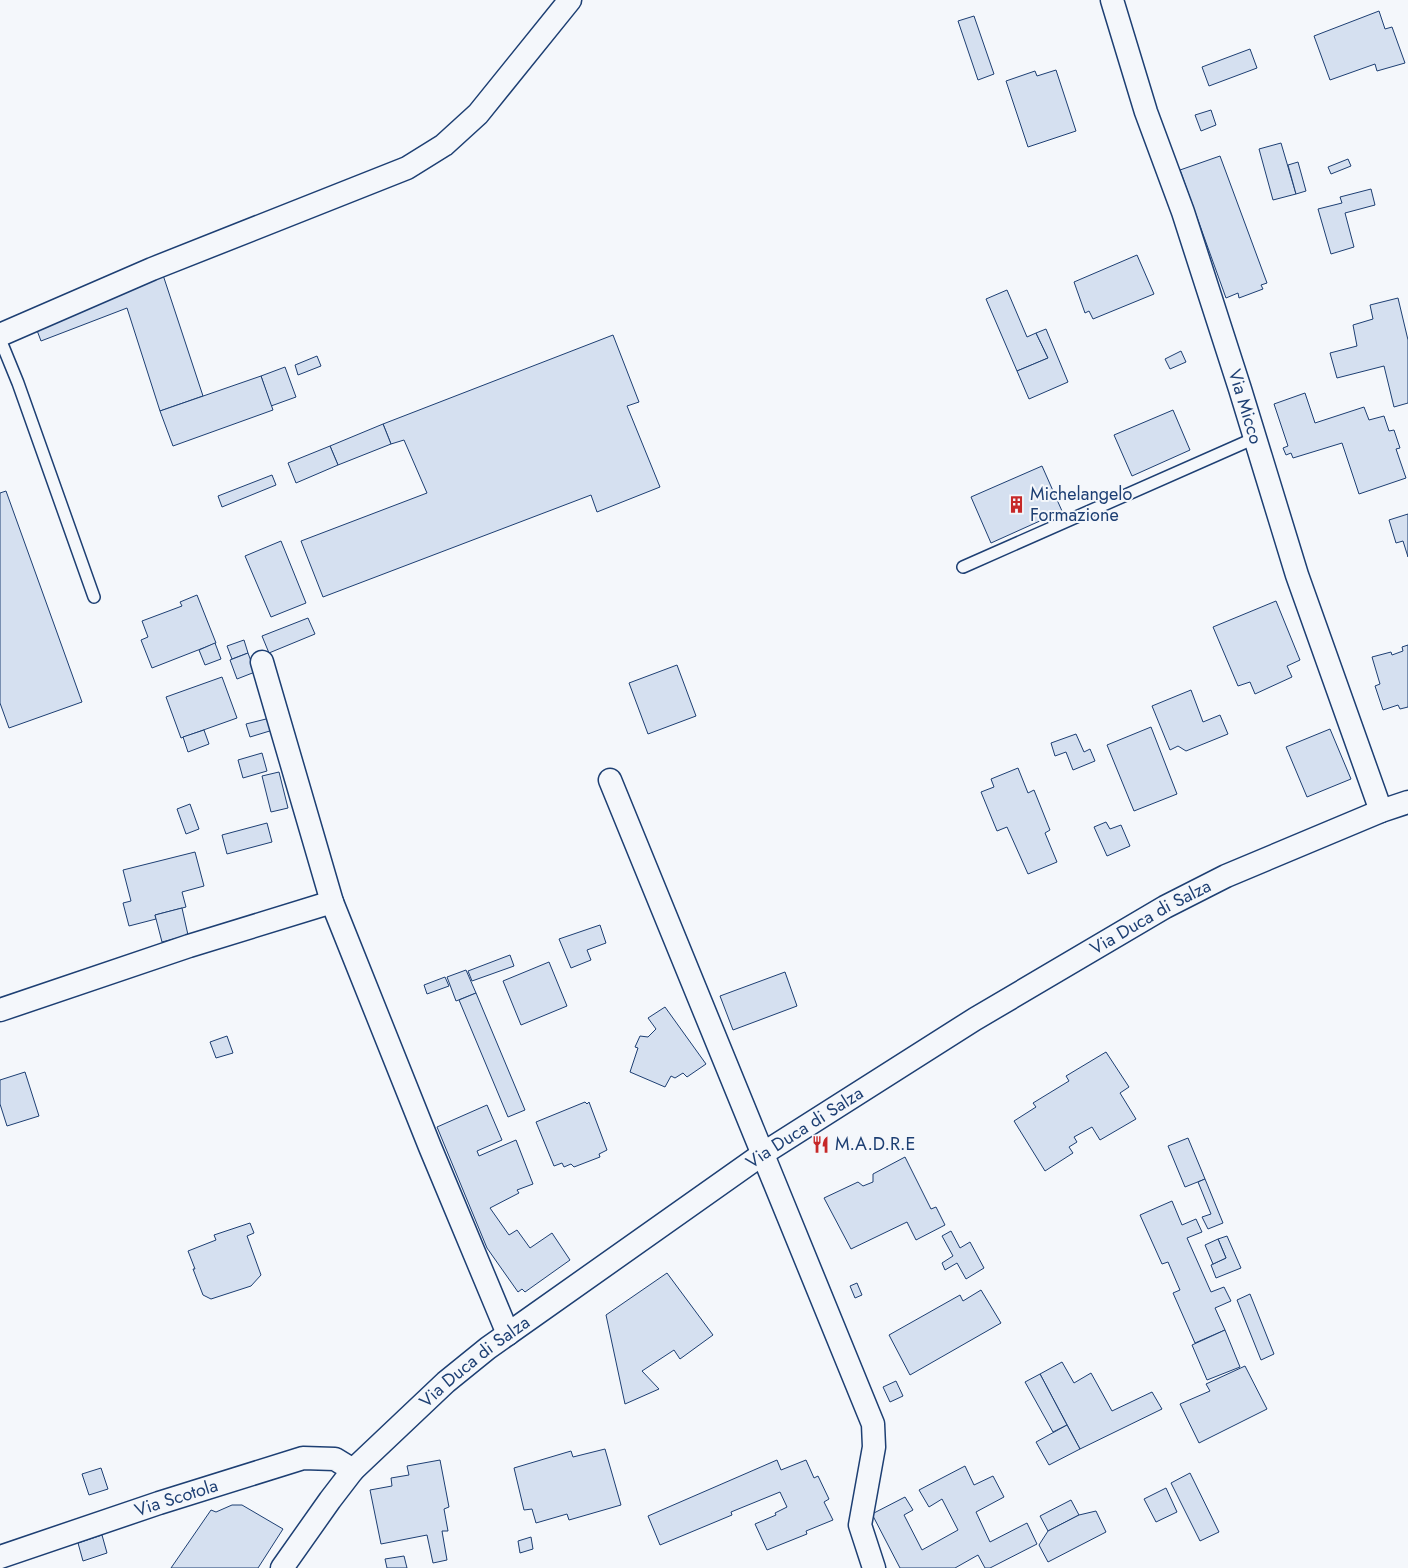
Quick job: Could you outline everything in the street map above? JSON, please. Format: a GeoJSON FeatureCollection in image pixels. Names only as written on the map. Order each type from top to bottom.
{"type":"FeatureCollection","features":[{"type":"Feature","properties":{"kind":"street"},"geometry":{"type":"LineString","coordinates":[[0,335],[152,269],[407,168],[444,145],[478,114],[570,0]]}},
{"type":"Feature","properties":{"kind":"street","name":"Via Micco"},"geometry":{"type":"LineString","coordinates":[[1112,0],[1146,112],[1183,212],[1297,574],[1381,811]]}},
{"type":"Feature","properties":{"kind":"street"},"geometry":{"type":"LineString","coordinates":[[262,662],[332,902],[430,1147],[508,1334]]}},
{"type":"Feature","properties":{"kind":"street"},"geometry":{"type":"LineString","coordinates":[[610,780],[764,1153],[873,1424],[874,1447],[860,1525],[874,1568]]}},
{"type":"Feature","properties":{"kind":"street","name":"Via Duca di Salza"},"geometry":{"type":"LineString","coordinates":[[282,1568],[353,1470],[446,1382],[508,1334],[764,1153],[975,1019],[1165,907],[1226,876],[1381,811],[1408,802]]}},
{"type":"Feature","properties":{"kind":"street"},"geometry":{"type":"LineString","coordinates":[[0,1010],[189,946],[332,902]]}},
{"type":"Feature","properties":{"kind":"street","name":"Via Scotola"},"geometry":{"type":"LineString","coordinates":[[0,1558],[159,1503],[303,1458],[335,1459],[353,1470]]}},
{"type":"Feature","properties":{"kind":"lane"},"geometry":{"type":"LineString","coordinates":[[0,339],[18,382],[94,597]]}},
{"type":"Feature","properties":{"kind":"lane"},"geometry":{"type":"LineString","coordinates":[[963,567],[1255,438]]}},
{"type":"Feature","properties":{"kind":"building"},"geometry":{"type":"Polygon","coordinates":[[[1379,11],[1385,29],[1392,27],[1405,63],[1377,71],[1375,64],[1330,80],[1314,36],[1379,11]]]}},
{"type":"Feature","properties":{"kind":"building"},"geometry":{"type":"Polygon","coordinates":[[[974,16],[994,74],[978,80],[958,21],[974,16]]]}},
{"type":"Feature","properties":{"kind":"building"},"geometry":{"type":"Polygon","coordinates":[[[1250,49],[1257,68],[1209,86],[1202,67],[1250,49]]]}},
{"type":"Feature","properties":{"kind":"building"},"geometry":{"type":"Polygon","coordinates":[[[1056,70],[1076,131],[1028,147],[1006,81],[1035,71],[1037,76],[1056,70]]]}},
{"type":"Feature","properties":{"kind":"building"},"geometry":{"type":"Polygon","coordinates":[[[1211,110],[1216,125],[1201,131],[1195,115],[1211,110]]]}},
{"type":"Feature","properties":{"kind":"building"},"geometry":{"type":"Polygon","coordinates":[[[1281,143],[1296,194],[1273,200],[1259,149],[1281,143]]]}},
{"type":"Feature","properties":{"kind":"building"},"geometry":{"type":"Polygon","coordinates":[[[1220,156],[1267,283],[1261,285],[1263,289],[1239,298],[1238,293],[1226,298],[1180,170],[1220,156]]]}},
{"type":"Feature","properties":{"kind":"building"},"geometry":{"type":"Polygon","coordinates":[[[1348,159],[1351,166],[1331,174],[1328,167],[1348,159]]]}},
{"type":"Feature","properties":{"kind":"building"},"geometry":{"type":"Polygon","coordinates":[[[1298,162],[1306,191],[1296,194],[1288,165],[1298,162]]]}},
{"type":"Feature","properties":{"kind":"building"},"geometry":{"type":"Polygon","coordinates":[[[1371,189],[1375,205],[1345,213],[1354,247],[1331,254],[1318,209],[1342,203],[1340,197],[1371,189]]]}},
{"type":"Feature","properties":{"kind":"building"},"geometry":{"type":"Polygon","coordinates":[[[1137,255],[1154,294],[1093,319],[1089,311],[1085,313],[1074,282],[1137,255]]]}},
{"type":"Feature","properties":{"kind":"building"},"geometry":{"type":"Polygon","coordinates":[[[163,275],[203,396],[160,411],[127,308],[41,341],[35,325],[163,275]]]}},
{"type":"Feature","properties":{"kind":"building"},"geometry":{"type":"Polygon","coordinates":[[[1007,290],[1027,337],[1036,333],[1048,358],[1017,371],[986,299],[1007,290]]]}},
{"type":"Feature","properties":{"kind":"building"},"geometry":{"type":"Polygon","coordinates":[[[1398,298],[1408,340],[1408,403],[1394,407],[1384,366],[1337,378],[1330,353],[1357,346],[1353,325],[1373,319],[1370,305],[1398,298]]]}},
{"type":"Feature","properties":{"kind":"building"},"geometry":{"type":"Polygon","coordinates":[[[1046,329],[1068,382],[1029,399],[1017,371],[1048,358],[1036,333],[1046,329]]]}},
{"type":"Feature","properties":{"kind":"building"},"geometry":{"type":"Polygon","coordinates":[[[613,335],[639,402],[627,406],[660,487],[597,512],[591,495],[323,597],[301,541],[427,493],[404,440],[391,444],[383,424],[613,335]]]}},
{"type":"Feature","properties":{"kind":"building"},"geometry":{"type":"Polygon","coordinates":[[[1181,351],[1186,362],[1170,369],[1165,359],[1181,351]]]}},
{"type":"Feature","properties":{"kind":"building"},"geometry":{"type":"Polygon","coordinates":[[[317,356],[321,366],[298,375],[295,365],[317,356]]]}},
{"type":"Feature","properties":{"kind":"building"},"geometry":{"type":"Polygon","coordinates":[[[285,367],[296,397],[271,406],[261,376],[285,367]]]}},
{"type":"Feature","properties":{"kind":"building"},"geometry":{"type":"Polygon","coordinates":[[[261,376],[273,410],[173,446],[160,411],[261,376]]]}},
{"type":"Feature","properties":{"kind":"building"},"geometry":{"type":"Polygon","coordinates":[[[1305,393],[1315,423],[1364,407],[1369,420],[1384,416],[1389,431],[1394,430],[1400,448],[1396,449],[1406,478],[1359,494],[1342,443],[1293,458],[1291,453],[1286,455],[1283,448],[1288,446],[1274,404],[1305,393]]]}},
{"type":"Feature","properties":{"kind":"building"},"geometry":{"type":"Polygon","coordinates":[[[1173,410],[1190,450],[1132,476],[1114,435],[1173,410]]]}},
{"type":"Feature","properties":{"kind":"building"},"geometry":{"type":"Polygon","coordinates":[[[383,424],[391,444],[338,465],[330,446],[383,424]]]}},
{"type":"Feature","properties":{"kind":"building"},"geometry":{"type":"Polygon","coordinates":[[[330,446],[338,465],[296,483],[288,463],[330,446]]]}},
{"type":"Feature","properties":{"kind":"building","name":"Michelangelo Formazione"},"geometry":{"type":"Polygon","coordinates":[[[1042,466],[1062,511],[991,543],[971,497],[1042,466]]]}},
{"type":"Feature","properties":{"kind":"building"},"geometry":{"type":"Polygon","coordinates":[[[272,475],[276,485],[222,507],[218,496],[272,475]]]}},
{"type":"Feature","properties":{"kind":"building"},"geometry":{"type":"Polygon","coordinates":[[[6,491],[82,702],[9,728],[0,703],[0,493],[6,491]]]}},
{"type":"Feature","properties":{"kind":"building"},"geometry":{"type":"Polygon","coordinates":[[[1408,514],[1408,557],[1403,541],[1396,543],[1389,520],[1408,514]]]}},
{"type":"Feature","properties":{"kind":"building"},"geometry":{"type":"Polygon","coordinates":[[[281,541],[306,603],[271,617],[245,556],[281,541]]]}},
{"type":"Feature","properties":{"kind":"building"},"geometry":{"type":"Polygon","coordinates":[[[197,595],[216,643],[152,668],[141,640],[148,637],[142,621],[182,606],[180,602],[197,595]]]}},
{"type":"Feature","properties":{"kind":"building"},"geometry":{"type":"Polygon","coordinates":[[[1276,601],[1300,660],[1287,666],[1292,677],[1255,694],[1250,682],[1238,686],[1213,627],[1276,601]]]}},
{"type":"Feature","properties":{"kind":"building"},"geometry":{"type":"Polygon","coordinates":[[[308,618],[315,634],[269,653],[262,636],[308,618]]]}},
{"type":"Feature","properties":{"kind":"building"},"geometry":{"type":"Polygon","coordinates":[[[244,640],[248,653],[232,659],[227,646],[244,640]]]}},
{"type":"Feature","properties":{"kind":"building"},"geometry":{"type":"Polygon","coordinates":[[[215,643],[221,659],[205,665],[199,650],[215,643]]]}},
{"type":"Feature","properties":{"kind":"building"},"geometry":{"type":"Polygon","coordinates":[[[1408,645],[1408,707],[1400,709],[1398,705],[1383,710],[1375,686],[1380,684],[1372,657],[1391,652],[1392,655],[1403,651],[1402,647],[1408,645]]]}},
{"type":"Feature","properties":{"kind":"building"},"geometry":{"type":"Polygon","coordinates":[[[248,653],[255,672],[237,679],[230,660],[248,653]]]}},
{"type":"Feature","properties":{"kind":"building"},"geometry":{"type":"Polygon","coordinates":[[[677,665],[696,716],[648,734],[629,683],[677,665]]]}},
{"type":"Feature","properties":{"kind":"building"},"geometry":{"type":"Polygon","coordinates":[[[222,677],[237,718],[181,738],[166,697],[222,677]]]}},
{"type":"Feature","properties":{"kind":"building"},"geometry":{"type":"Polygon","coordinates":[[[1191,690],[1203,722],[1220,715],[1228,734],[1186,751],[1178,746],[1170,750],[1152,706],[1191,690]]]}},
{"type":"Feature","properties":{"kind":"building"},"geometry":{"type":"Polygon","coordinates":[[[270,718],[273,730],[250,737],[246,724],[270,718]]]}},
{"type":"Feature","properties":{"kind":"building"},"geometry":{"type":"Polygon","coordinates":[[[1151,727],[1177,794],[1134,811],[1107,745],[1151,727]]]}},
{"type":"Feature","properties":{"kind":"building"},"geometry":{"type":"Polygon","coordinates":[[[1330,729],[1351,779],[1307,797],[1286,747],[1330,729]]]}},
{"type":"Feature","properties":{"kind":"building"},"geometry":{"type":"Polygon","coordinates":[[[204,730],[209,744],[188,752],[183,737],[204,730]]]}},
{"type":"Feature","properties":{"kind":"building"},"geometry":{"type":"Polygon","coordinates":[[[1076,734],[1084,752],[1090,749],[1095,761],[1073,770],[1066,752],[1055,756],[1051,743],[1076,734]]]}},
{"type":"Feature","properties":{"kind":"building"},"geometry":{"type":"Polygon","coordinates":[[[262,753],[267,771],[243,778],[238,760],[262,753]]]}},
{"type":"Feature","properties":{"kind":"building"},"geometry":{"type":"Polygon","coordinates":[[[1018,768],[1028,793],[1034,790],[1050,830],[1045,833],[1057,862],[1028,874],[1007,827],[997,831],[981,792],[994,787],[991,779],[1018,768]]]}},
{"type":"Feature","properties":{"kind":"building"},"geometry":{"type":"Polygon","coordinates":[[[279,772],[288,808],[271,812],[262,776],[279,772]]]}},
{"type":"Feature","properties":{"kind":"building"},"geometry":{"type":"Polygon","coordinates":[[[190,804],[199,829],[186,834],[177,809],[190,804]]]}},
{"type":"Feature","properties":{"kind":"building"},"geometry":{"type":"Polygon","coordinates":[[[1106,822],[1110,829],[1121,825],[1130,846],[1107,856],[1094,827],[1106,822]]]}},
{"type":"Feature","properties":{"kind":"building"},"geometry":{"type":"Polygon","coordinates":[[[267,823],[272,842],[227,854],[222,835],[267,823]]]}},
{"type":"Feature","properties":{"kind":"building"},"geometry":{"type":"Polygon","coordinates":[[[195,852],[204,886],[182,892],[186,907],[155,915],[156,919],[129,926],[123,903],[131,901],[123,870],[195,852]]]}},
{"type":"Feature","properties":{"kind":"building"},"geometry":{"type":"Polygon","coordinates":[[[182,908],[188,935],[162,942],[155,915],[182,908]]]}},
{"type":"Feature","properties":{"kind":"building"},"geometry":{"type":"Polygon","coordinates":[[[600,925],[606,943],[587,950],[591,960],[571,968],[559,939],[600,925]]]}},
{"type":"Feature","properties":{"kind":"building"},"geometry":{"type":"Polygon","coordinates":[[[510,955],[514,966],[472,981],[468,971],[510,955]]]}},
{"type":"Feature","properties":{"kind":"building"},"geometry":{"type":"Polygon","coordinates":[[[549,962],[567,1006],[521,1025],[503,981],[549,962]]]}},
{"type":"Feature","properties":{"kind":"building"},"geometry":{"type":"Polygon","coordinates":[[[466,970],[476,993],[456,1001],[447,977],[466,970]]]}},
{"type":"Feature","properties":{"kind":"building"},"geometry":{"type":"Polygon","coordinates":[[[785,972],[797,1006],[733,1030],[720,996],[785,972]]]}},
{"type":"Feature","properties":{"kind":"building"},"geometry":{"type":"Polygon","coordinates":[[[445,977],[449,986],[427,994],[424,985],[445,977]]]}},
{"type":"Feature","properties":{"kind":"building"},"geometry":{"type":"Polygon","coordinates":[[[476,993],[525,1110],[508,1117],[459,1000],[476,993]]]}},
{"type":"Feature","properties":{"kind":"building"},"geometry":{"type":"Polygon","coordinates":[[[665,1007],[706,1064],[687,1077],[683,1073],[675,1078],[671,1076],[665,1087],[630,1072],[638,1048],[635,1047],[640,1036],[648,1037],[656,1029],[648,1018],[665,1007]]]}},
{"type":"Feature","properties":{"kind":"building"},"geometry":{"type":"Polygon","coordinates":[[[227,1036],[233,1053],[216,1058],[210,1042],[227,1036]]]}},
{"type":"Feature","properties":{"kind":"building"},"geometry":{"type":"Polygon","coordinates":[[[1106,1052],[1129,1087],[1120,1093],[1136,1119],[1100,1140],[1092,1127],[1074,1137],[1077,1142],[1069,1147],[1073,1153],[1045,1171],[1014,1121],[1036,1107],[1033,1103],[1069,1081],[1066,1076],[1106,1052]]]}},
{"type":"Feature","properties":{"kind":"building"},"geometry":{"type":"Polygon","coordinates":[[[25,1072],[39,1116],[7,1126],[0,1104],[0,1080],[25,1072]]]}},
{"type":"Feature","properties":{"kind":"building"},"geometry":{"type":"Polygon","coordinates":[[[585,1102],[587,1104],[589,1102],[607,1150],[599,1154],[600,1157],[574,1167],[571,1164],[564,1167],[562,1163],[554,1166],[536,1122],[585,1102]]]}},
{"type":"Feature","properties":{"kind":"building"},"geometry":{"type":"Polygon","coordinates":[[[487,1105],[502,1140],[477,1151],[479,1156],[516,1140],[533,1184],[517,1190],[519,1193],[490,1208],[509,1235],[517,1230],[530,1248],[552,1233],[570,1260],[525,1292],[522,1289],[518,1292],[487,1248],[437,1127],[487,1105]]]}},
{"type":"Feature","properties":{"kind":"building"},"geometry":{"type":"Polygon","coordinates":[[[1188,1138],[1205,1179],[1185,1187],[1168,1146],[1188,1138]]]}},
{"type":"Feature","properties":{"kind":"building"},"geometry":{"type":"Polygon","coordinates":[[[905,1157],[931,1209],[936,1207],[945,1225],[916,1240],[907,1222],[851,1249],[824,1198],[858,1182],[863,1186],[873,1182],[873,1174],[905,1157]]]}},
{"type":"Feature","properties":{"kind":"building"},"geometry":{"type":"Polygon","coordinates":[[[1205,1179],[1223,1223],[1208,1229],[1202,1217],[1211,1214],[1198,1182],[1205,1179]]]}},
{"type":"Feature","properties":{"kind":"building"},"geometry":{"type":"Polygon","coordinates":[[[1172,1201],[1182,1225],[1196,1219],[1202,1232],[1187,1238],[1211,1292],[1224,1287],[1231,1301],[1215,1308],[1225,1330],[1195,1343],[1173,1293],[1180,1290],[1168,1262],[1162,1264],[1140,1215],[1172,1201]]]}},
{"type":"Feature","properties":{"kind":"building"},"geometry":{"type":"Polygon","coordinates":[[[250,1223],[254,1233],[247,1236],[261,1275],[251,1286],[211,1299],[203,1295],[188,1251],[216,1240],[214,1235],[250,1223]]]}},
{"type":"Feature","properties":{"kind":"building"},"geometry":{"type":"Polygon","coordinates":[[[951,1231],[960,1248],[970,1242],[984,1268],[966,1279],[957,1263],[945,1270],[942,1263],[953,1256],[942,1236],[951,1231]]]}},
{"type":"Feature","properties":{"kind":"building"},"geometry":{"type":"Polygon","coordinates":[[[1227,1236],[1241,1268],[1216,1278],[1211,1265],[1226,1258],[1218,1239],[1227,1236]]]}},
{"type":"Feature","properties":{"kind":"building"},"geometry":{"type":"Polygon","coordinates":[[[1218,1239],[1226,1258],[1213,1264],[1205,1245],[1218,1239]]]}},
{"type":"Feature","properties":{"kind":"building"},"geometry":{"type":"Polygon","coordinates":[[[667,1273],[713,1335],[680,1359],[674,1350],[642,1371],[659,1389],[625,1404],[606,1315],[667,1273]]]}},
{"type":"Feature","properties":{"kind":"building"},"geometry":{"type":"Polygon","coordinates":[[[857,1283],[862,1295],[855,1298],[850,1286],[857,1283]]]}},
{"type":"Feature","properties":{"kind":"building"},"geometry":{"type":"Polygon","coordinates":[[[981,1290],[1001,1323],[910,1375],[889,1335],[960,1295],[963,1301],[981,1290]]]}},
{"type":"Feature","properties":{"kind":"building"},"geometry":{"type":"Polygon","coordinates":[[[1250,1294],[1274,1354],[1261,1360],[1237,1300],[1250,1294]]]}},
{"type":"Feature","properties":{"kind":"building"},"geometry":{"type":"Polygon","coordinates":[[[1225,1330],[1240,1367],[1207,1380],[1192,1345],[1225,1330]]]}},
{"type":"Feature","properties":{"kind":"building"},"geometry":{"type":"Polygon","coordinates":[[[1062,1362],[1074,1383],[1091,1373],[1112,1411],[1152,1392],[1162,1409],[1080,1449],[1040,1374],[1062,1362]]]}},
{"type":"Feature","properties":{"kind":"building"},"geometry":{"type":"Polygon","coordinates":[[[1245,1366],[1267,1409],[1199,1443],[1180,1404],[1210,1391],[1206,1384],[1245,1366]]]}},
{"type":"Feature","properties":{"kind":"building"},"geometry":{"type":"Polygon","coordinates":[[[1040,1374],[1067,1425],[1053,1432],[1025,1382],[1040,1374]]]}},
{"type":"Feature","properties":{"kind":"building"},"geometry":{"type":"Polygon","coordinates":[[[896,1381],[903,1396],[890,1402],[883,1387],[896,1381]]]}},
{"type":"Feature","properties":{"kind":"building"},"geometry":{"type":"Polygon","coordinates":[[[1067,1425],[1080,1449],[1049,1465],[1036,1442],[1067,1425]]]}},
{"type":"Feature","properties":{"kind":"building"},"geometry":{"type":"Polygon","coordinates":[[[605,1449],[621,1505],[569,1520],[567,1514],[536,1523],[532,1509],[524,1510],[514,1468],[571,1451],[573,1457],[605,1449]]]}},
{"type":"Feature","properties":{"kind":"building"},"geometry":{"type":"Polygon","coordinates":[[[440,1460],[449,1507],[444,1509],[448,1531],[442,1531],[447,1560],[433,1563],[427,1535],[381,1544],[370,1490],[392,1486],[391,1478],[409,1475],[407,1466],[440,1460]]]}},
{"type":"Feature","properties":{"kind":"building"},"geometry":{"type":"Polygon","coordinates":[[[777,1460],[781,1470],[806,1460],[814,1478],[818,1476],[829,1499],[824,1502],[833,1520],[806,1531],[807,1534],[767,1550],[755,1524],[776,1515],[775,1513],[787,1507],[780,1492],[731,1512],[732,1515],[660,1545],[648,1516],[777,1460]]]}},
{"type":"Feature","properties":{"kind":"building"},"geometry":{"type":"Polygon","coordinates":[[[965,1466],[974,1485],[993,1476],[1004,1497],[976,1512],[990,1542],[1027,1523],[1037,1544],[990,1568],[985,1568],[978,1555],[955,1568],[900,1568],[872,1514],[905,1497],[913,1510],[904,1515],[922,1550],[958,1530],[942,1499],[929,1507],[919,1490],[965,1466]]]}},
{"type":"Feature","properties":{"kind":"building"},"geometry":{"type":"Polygon","coordinates":[[[101,1468],[108,1489],[89,1495],[82,1474],[101,1468]]]}},
{"type":"Feature","properties":{"kind":"building"},"geometry":{"type":"Polygon","coordinates":[[[1190,1473],[1219,1532],[1200,1541],[1171,1483],[1190,1473]]]}},
{"type":"Feature","properties":{"kind":"building"},"geometry":{"type":"Polygon","coordinates":[[[1166,1488],[1177,1512],[1156,1522],[1144,1499],[1166,1488]]]}},
{"type":"Feature","properties":{"kind":"building"},"geometry":{"type":"Polygon","coordinates":[[[1071,1500],[1079,1515],[1048,1531],[1040,1516],[1071,1500]]]}},
{"type":"Feature","properties":{"kind":"building"},"geometry":{"type":"Polygon","coordinates":[[[232,1505],[242,1505],[283,1529],[258,1568],[171,1568],[211,1510],[216,1512],[232,1505]]]}},
{"type":"Feature","properties":{"kind":"building"},"geometry":{"type":"Polygon","coordinates":[[[1096,1511],[1106,1532],[1048,1562],[1039,1545],[1048,1531],[1079,1515],[1096,1511]]]}},
{"type":"Feature","properties":{"kind":"building"},"geometry":{"type":"Polygon","coordinates":[[[102,1535],[107,1553],[83,1561],[78,1543],[102,1535]]]}},
{"type":"Feature","properties":{"kind":"building"},"geometry":{"type":"Polygon","coordinates":[[[531,1537],[533,1549],[520,1553],[518,1541],[531,1537]]]}},
{"type":"Feature","properties":{"kind":"building"},"geometry":{"type":"Polygon","coordinates":[[[404,1556],[407,1568],[387,1568],[385,1559],[404,1556]]]}},
{"type":"Feature","properties":{"kind":"place","name":"Michelangelo Formazione"},"geometry":{"type":"Point","coordinates":[1016,504]}},
{"type":"Feature","properties":{"kind":"place","name":"M.A.D.R.E"},"geometry":{"type":"Point","coordinates":[821,1144]}}]}
